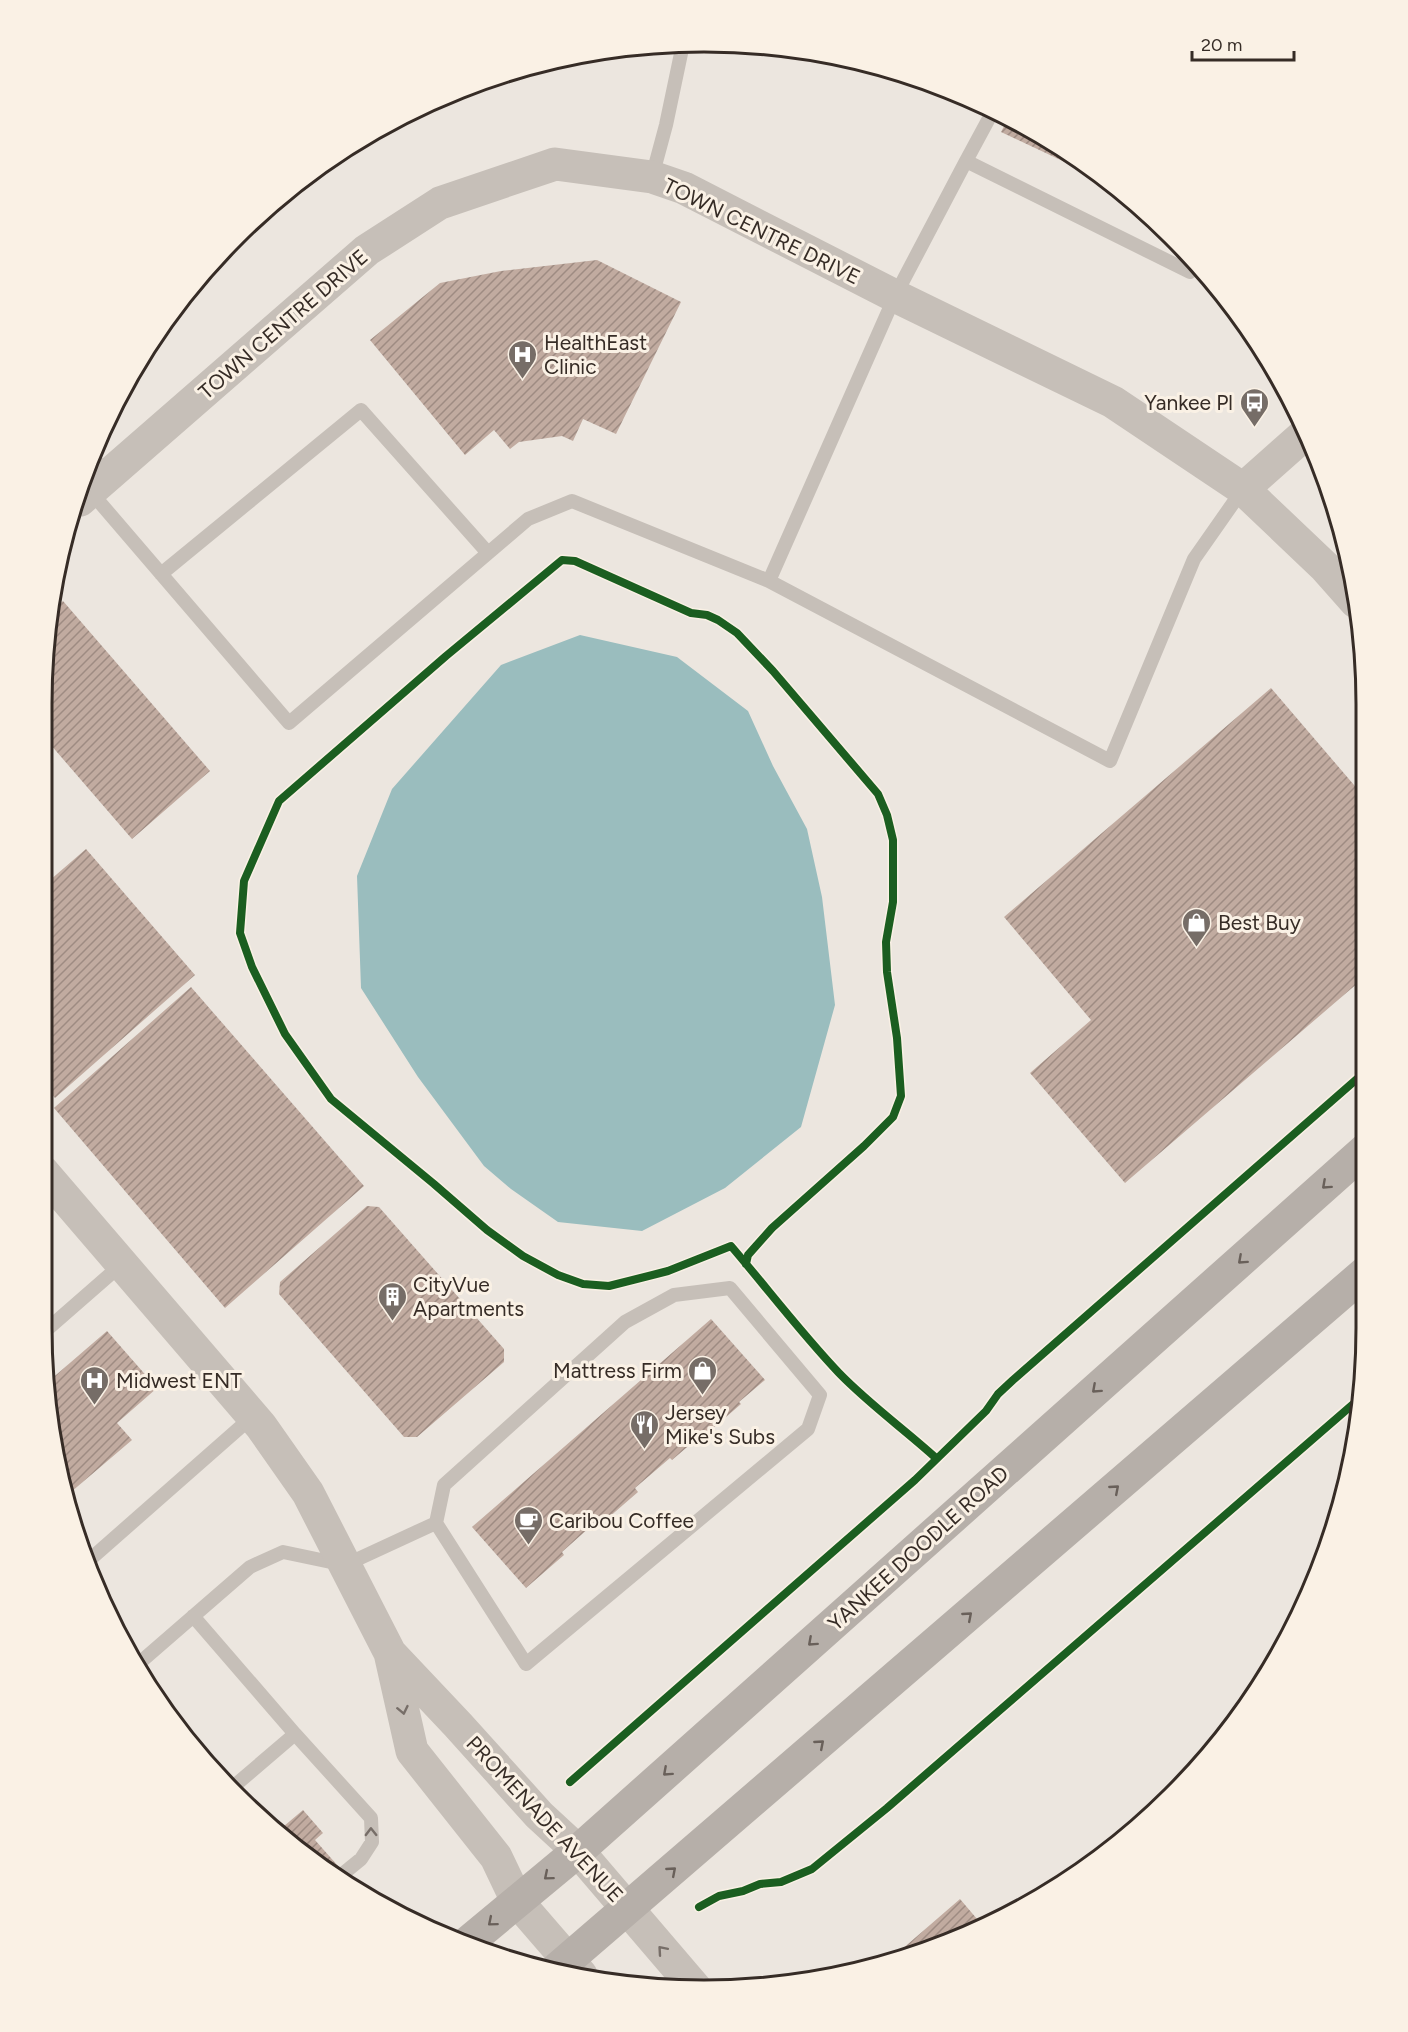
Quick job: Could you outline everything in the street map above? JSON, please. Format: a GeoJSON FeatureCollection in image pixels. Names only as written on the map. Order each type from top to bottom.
{"type":"FeatureCollection","features":[{"type":"Feature","properties":{"kind":"main road","name":"YANKEE DOODLE ROAD"},"geometry":{"type":"LineString","coordinates":[[474,1937],[578,1851],[1356,1158]]}},
{"type":"Feature","properties":{"kind":"main road"},"geometry":{"type":"LineString","coordinates":[[571,1966],[628,1910],[1356,1281]]}},
{"type":"Feature","properties":{"kind":"street","name":"TOWN CENTRE DRIVE"},"geometry":{"type":"LineString","coordinates":[[93,482],[367,250],[440,203],[555,164],[652,177],[684,188],[895,296],[1113,402],[1243,489],[1325,567],[1345,590]]}},
{"type":"Feature","properties":{"kind":"street"},"geometry":{"type":"LineString","coordinates":[[1243,489],[1299,439]]}},
{"type":"Feature","properties":{"kind":"street","name":"PROMENADE AVENUE"},"geometry":{"type":"LineString","coordinates":[[52,1183],[253,1416],[308,1492],[390,1653],[412,1751],[496,1857],[517,1901],[566,1964]]}},
{"type":"Feature","properties":{"kind":"street","name":"PROMENADE AVENUE"},"geometry":{"type":"LineString","coordinates":[[390,1653],[539,1815],[578,1851],[688,1979]]}},
{"type":"Feature","properties":{"kind":"lane"},"geometry":{"type":"LineString","coordinates":[[652,177],[681,53]]}},
{"type":"Feature","properties":{"kind":"lane"},"geometry":{"type":"LineString","coordinates":[[769,581],[895,296],[989,119]]}},
{"type":"Feature","properties":{"kind":"lane"},"geometry":{"type":"LineString","coordinates":[[966,161],[1191,271]]}},
{"type":"Feature","properties":{"kind":"lane"},"geometry":{"type":"LineString","coordinates":[[161,574],[361,410],[488,553]]}},
{"type":"Feature","properties":{"kind":"lane"},"geometry":{"type":"LineString","coordinates":[[93,482],[161,574],[288,723],[528,519],[572,501],[769,581],[1110,761],[1194,559],[1243,489]]}},
{"type":"Feature","properties":{"kind":"lane"},"geometry":{"type":"LineString","coordinates":[[52,1325],[122,1264]]}},
{"type":"Feature","properties":{"kind":"lane"},"geometry":{"type":"LineString","coordinates":[[730,1288],[820,1395],[808,1429],[526,1664],[436,1523],[444,1485],[625,1322],[674,1295],[730,1288]]}},
{"type":"Feature","properties":{"kind":"lane"},"geometry":{"type":"LineString","coordinates":[[94,1556],[253,1416]]}},
{"type":"Feature","properties":{"kind":"lane"},"geometry":{"type":"LineString","coordinates":[[143,1659],[250,1567],[283,1552],[345,1565],[436,1523]]}},
{"type":"Feature","properties":{"kind":"lane"},"geometry":{"type":"LineString","coordinates":[[193,1616],[371,1818],[372,1842],[361,1859],[345,1872]]}},
{"type":"Feature","properties":{"kind":"lane"},"geometry":{"type":"LineString","coordinates":[[238,1783],[296,1734]]}},
{"type":"Feature","properties":{"kind":"water"},"geometry":{"type":"Polygon","coordinates":[[[580,635],[677,657],[748,711],[773,766],[807,829],[822,897],[835,1005],[801,1127],[725,1188],[642,1231],[558,1222],[511,1189],[484,1166],[418,1077],[361,988],[357,876],[392,789],[501,665],[580,635]]]}},
{"type":"Feature","properties":{"kind":"building"},"geometry":{"type":"Polygon","coordinates":[[[1004,126],[1069,164],[1001,132],[1004,126]]]}},
{"type":"Feature","properties":{"kind":"building","name":"HealthEast Clinic"},"geometry":{"type":"Polygon","coordinates":[[[597,260],[681,302],[616,434],[583,419],[573,441],[562,436],[519,442],[510,449],[494,430],[465,455],[370,340],[440,283],[501,271],[597,260]]]}},
{"type":"Feature","properties":{"kind":"building"},"geometry":{"type":"Polygon","coordinates":[[[63,601],[210,771],[132,839],[52,746],[54,661],[61,603],[63,601]]]}},
{"type":"Feature","properties":{"kind":"building","name":"Best Buy"},"geometry":{"type":"Polygon","coordinates":[[[1271,688],[1356,787],[1356,985],[1125,1183],[1030,1073],[1091,1020],[1004,917],[1271,688]]]}},
{"type":"Feature","properties":{"kind":"building"},"geometry":{"type":"Polygon","coordinates":[[[86,849],[195,975],[55,1098],[52,1095],[52,878],[86,849]]]}},
{"type":"Feature","properties":{"kind":"building"},"geometry":{"type":"Polygon","coordinates":[[[191,987],[364,1186],[225,1308],[54,1108],[191,987]]]}},
{"type":"Feature","properties":{"kind":"building","name":"CityVue Apartments"},"geometry":{"type":"Polygon","coordinates":[[[367,1206],[379,1207],[504,1349],[504,1362],[417,1437],[404,1437],[279,1294],[280,1282],[367,1206]]]}},
{"type":"Feature","properties":{"kind":"building"},"geometry":{"type":"Polygon","coordinates":[[[711,1319],[765,1380],[695,1444],[693,1442],[672,1460],[670,1458],[635,1488],[638,1492],[593,1531],[590,1527],[562,1552],[564,1555],[526,1588],[472,1527],[711,1319]]]}},
{"type":"Feature","properties":{"kind":"building","name":"Midwest ENT"},"geometry":{"type":"Polygon","coordinates":[[[107,1331],[157,1388],[117,1423],[132,1440],[73,1490],[58,1413],[55,1376],[107,1331]]]}},
{"type":"Feature","properties":{"kind":"building"},"geometry":{"type":"Polygon","coordinates":[[[303,1810],[323,1833],[315,1840],[338,1866],[307,1845],[284,1826],[303,1810]]]}},
{"type":"Feature","properties":{"kind":"building"},"geometry":{"type":"Polygon","coordinates":[[[960,1899],[977,1919],[953,1930],[904,1948],[960,1899]]]}},
{"type":"Feature","properties":{"kind":"cycle path"},"geometry":{"type":"LineString","coordinates":[[746,1264],[748,1255],[772,1228],[893,1117],[901,1096],[897,1038],[887,972],[886,942],[893,902],[893,840],[887,815],[878,794],[773,671],[737,633],[707,615],[691,613],[575,561],[562,560],[446,656],[279,801],[244,881],[240,933],[252,967],[285,1034],[331,1099],[487,1230],[523,1256],[558,1275],[583,1284],[609,1286],[668,1271],[731,1246],[798,1326],[839,1373],[936,1458]]}},
{"type":"Feature","properties":{"kind":"cycle path"},"geometry":{"type":"LineString","coordinates":[[570,1782],[915,1480],[986,1411],[998,1394],[1013,1380],[1356,1080]]}},
{"type":"Feature","properties":{"kind":"cycle path"},"geometry":{"type":"LineString","coordinates":[[699,1907],[719,1896],[743,1891],[760,1884],[781,1882],[812,1869],[887,1808],[1351,1406]]}},
{"type":"Feature","properties":{"kind":"place","name":"HealthEast Clinic"},"geometry":{"type":"Point","coordinates":[523,380]}},
{"type":"Feature","properties":{"kind":"place","name":"Yankee Pl"},"geometry":{"type":"Point","coordinates":[1254,428]}},
{"type":"Feature","properties":{"kind":"place","name":"Best Buy"},"geometry":{"type":"Point","coordinates":[1197,948]}},
{"type":"Feature","properties":{"kind":"place","name":"CityVue Apartments"},"geometry":{"type":"Point","coordinates":[392,1322]}},
{"type":"Feature","properties":{"kind":"place","name":"Mattress Firm"},"geometry":{"type":"Point","coordinates":[703,1396]}},
{"type":"Feature","properties":{"kind":"place","name":"Midwest ENT"},"geometry":{"type":"Point","coordinates":[95,1406]}},
{"type":"Feature","properties":{"kind":"place","name":"Jersey Mike's Subs"},"geometry":{"type":"Point","coordinates":[644,1450]}},
{"type":"Feature","properties":{"kind":"place","name":"Caribou Coffee"},"geometry":{"type":"Point","coordinates":[528,1546]}}]}
